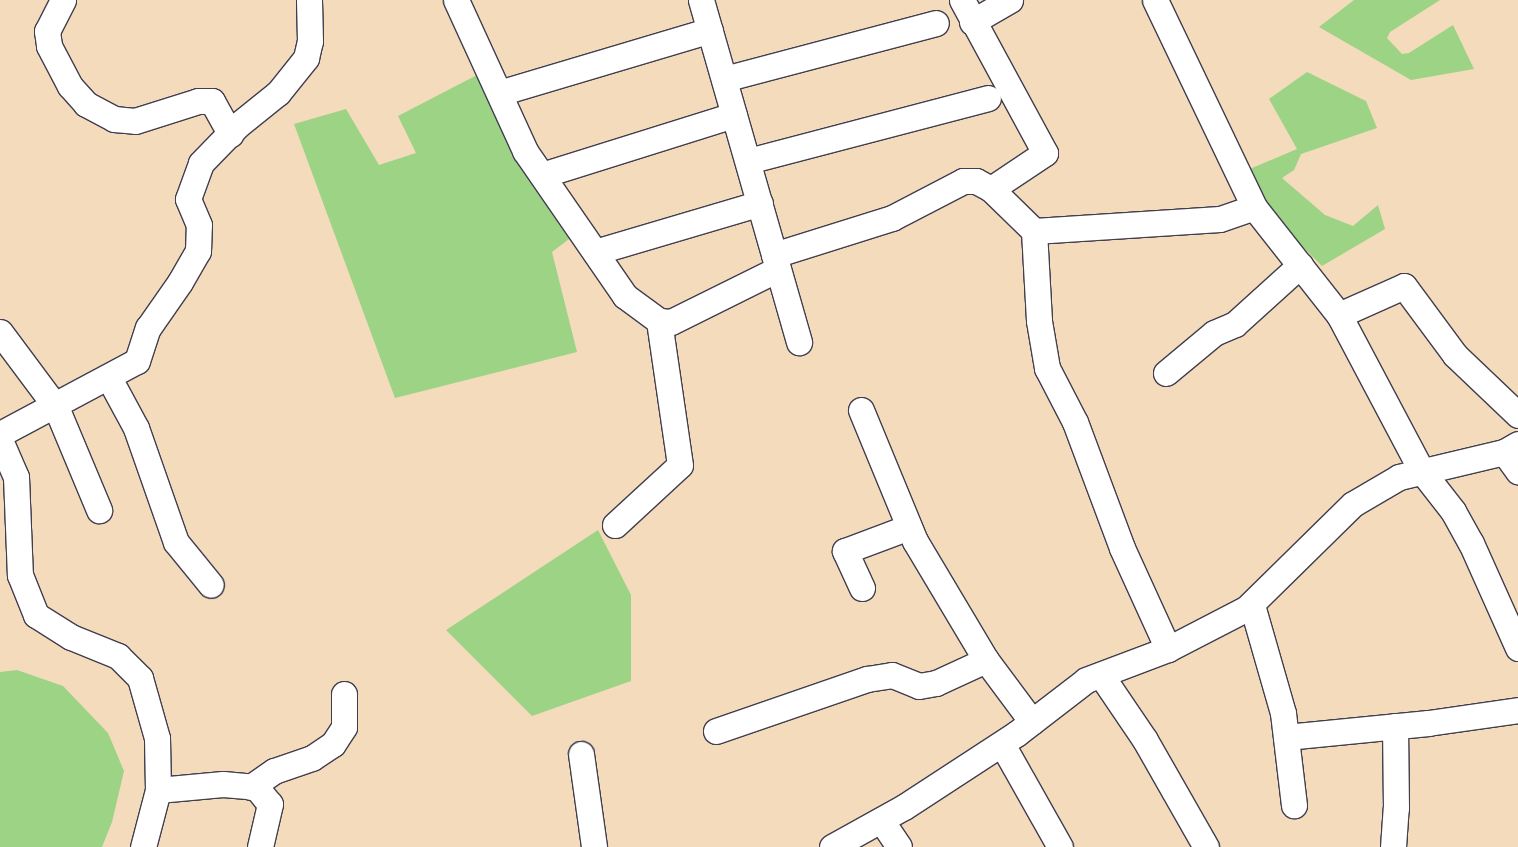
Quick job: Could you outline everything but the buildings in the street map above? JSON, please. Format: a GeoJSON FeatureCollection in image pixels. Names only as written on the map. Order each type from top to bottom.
{"type":"FeatureCollection","features":[{"type":"Feature","properties":{"kind":"street"},"geometry":{"type":"LineString","coordinates":[[63,0],[46,31],[49,46],[70,86],[86,104],[114,119],[135,121],[198,101],[212,101],[230,134]]}},
{"type":"Feature","properties":{"kind":"street"},"geometry":{"type":"LineString","coordinates":[[0,434],[56,407],[137,361],[148,328],[180,282],[198,251],[199,225],[188,199],[202,163],[230,134],[278,93],[306,58],[310,41],[309,0]]}},
{"type":"Feature","properties":{"kind":"street"},"geometry":{"type":"LineString","coordinates":[[701,0],[800,342]]}},
{"type":"Feature","properties":{"kind":"street"},"geometry":{"type":"LineString","coordinates":[[991,189],[1045,153],[967,11],[1010,0]]}},
{"type":"Feature","properties":{"kind":"street"},"geometry":{"type":"LineString","coordinates":[[1155,0],[1254,207],[1339,315],[1421,470],[1438,490],[1466,535],[1518,648]]}},
{"type":"Feature","properties":{"kind":"street"},"geometry":{"type":"LineString","coordinates":[[464,2],[499,93],[525,151],[625,296],[659,321],[682,318],[776,262],[892,218],[963,181],[976,181],[991,189],[1034,232],[1039,321],[1047,368],[1075,422],[1122,548],[1168,649]]}},
{"type":"Feature","properties":{"kind":"street"},"geometry":{"type":"LineString","coordinates":[[724,79],[936,23]]}},
{"type":"Feature","properties":{"kind":"street"},"geometry":{"type":"LineString","coordinates":[[499,93],[710,30]]}},
{"type":"Feature","properties":{"kind":"street"},"geometry":{"type":"LineString","coordinates":[[748,162],[988,98]]}},
{"type":"Feature","properties":{"kind":"street"},"geometry":{"type":"LineString","coordinates":[[542,175],[734,115]]}},
{"type":"Feature","properties":{"kind":"street"},"geometry":{"type":"LineString","coordinates":[[594,252],[760,203]]}},
{"type":"Feature","properties":{"kind":"street"},"geometry":{"type":"LineString","coordinates":[[1034,232],[1220,218],[1254,207]]}},
{"type":"Feature","properties":{"kind":"street"},"geometry":{"type":"LineString","coordinates":[[1166,374],[1214,333],[1234,324],[1300,265]]}},
{"type":"Feature","properties":{"kind":"street"},"geometry":{"type":"LineString","coordinates":[[1339,315],[1404,286],[1455,355],[1518,415]]}},
{"type":"Feature","properties":{"kind":"street"},"geometry":{"type":"LineString","coordinates":[[615,525],[680,465],[659,321]]}},
{"type":"Feature","properties":{"kind":"street"},"geometry":{"type":"LineString","coordinates":[[0,332],[56,407],[99,510]]}},
{"type":"Feature","properties":{"kind":"street"},"geometry":{"type":"LineString","coordinates":[[109,378],[136,428],[176,542],[211,586]]}},
{"type":"Feature","properties":{"kind":"street"},"geometry":{"type":"LineString","coordinates":[[861,410],[909,527],[986,660],[1032,722]]}},
{"type":"Feature","properties":{"kind":"street"},"geometry":{"type":"LineString","coordinates":[[0,440],[16,477],[20,576],[36,615],[71,637],[118,656],[140,678],[157,738],[158,790],[143,847]]}},
{"type":"Feature","properties":{"kind":"street"},"geometry":{"type":"LineString","coordinates":[[832,847],[881,820],[1002,744],[1086,680],[1168,649],[1252,605],[1353,504],[1398,477],[1421,470],[1513,456]]}},
{"type":"Feature","properties":{"kind":"street"},"geometry":{"type":"LineString","coordinates":[[862,588],[845,551],[909,527]]}},
{"type":"Feature","properties":{"kind":"street"},"geometry":{"type":"LineString","coordinates":[[1252,605],[1284,713],[1294,805]]}},
{"type":"Feature","properties":{"kind":"street"},"geometry":{"type":"LineString","coordinates":[[716,731],[867,679],[892,675],[919,686],[936,683],[986,660]]}},
{"type":"Feature","properties":{"kind":"street"},"geometry":{"type":"LineString","coordinates":[[1101,675],[1145,740],[1206,847]]}},
{"type":"Feature","properties":{"kind":"street"},"geometry":{"type":"LineString","coordinates":[[252,787],[274,771],[312,758],[333,744],[344,727],[344,694]]}},
{"type":"Feature","properties":{"kind":"street"},"geometry":{"type":"LineString","coordinates":[[1286,737],[1395,726],[1518,710]]}},
{"type":"Feature","properties":{"kind":"street"},"geometry":{"type":"LineString","coordinates":[[1392,847],[1396,808],[1395,726]]}},
{"type":"Feature","properties":{"kind":"street"},"geometry":{"type":"LineString","coordinates":[[1002,744],[1060,847]]}},
{"type":"Feature","properties":{"kind":"street"},"geometry":{"type":"LineString","coordinates":[[580,754],[594,847]]}},
{"type":"Feature","properties":{"kind":"street"},"geometry":{"type":"LineString","coordinates":[[158,790],[224,784],[256,788],[270,804],[260,847]]}},
{"type":"Feature","properties":{"kind":"street"},"geometry":{"type":"LineString","coordinates":[[881,820],[899,847]]}},
{"type":"Feature","properties":{"kind":"green space"},"geometry":{"type":"Polygon","coordinates":[[[1354,0],[1440,0],[1390,32],[1387,38],[1402,54],[1409,53],[1453,25],[1474,69],[1411,80],[1319,27],[1354,0]]]}},
{"type":"Feature","properties":{"kind":"green space"},"geometry":{"type":"Polygon","coordinates":[[[1307,72],[1366,101],[1377,128],[1301,154],[1294,170],[1282,178],[1325,215],[1353,226],[1378,205],[1385,229],[1322,266],[1275,219],[1245,171],[1297,149],[1269,99],[1307,72]]]}},
{"type":"Feature","properties":{"kind":"green space"},"geometry":{"type":"Polygon","coordinates":[[[477,75],[513,157],[569,239],[552,252],[577,352],[395,398],[294,124],[346,109],[379,165],[416,153],[398,116],[477,75]]]}},
{"type":"Feature","properties":{"kind":"green space"},"geometry":{"type":"Polygon","coordinates":[[[598,530],[631,595],[631,681],[532,716],[446,630],[598,530]]]}},
{"type":"Feature","properties":{"kind":"green space"},"geometry":{"type":"Polygon","coordinates":[[[17,670],[63,686],[108,733],[124,771],[112,822],[102,847],[0,847],[0,672],[17,670]]]}}]}
